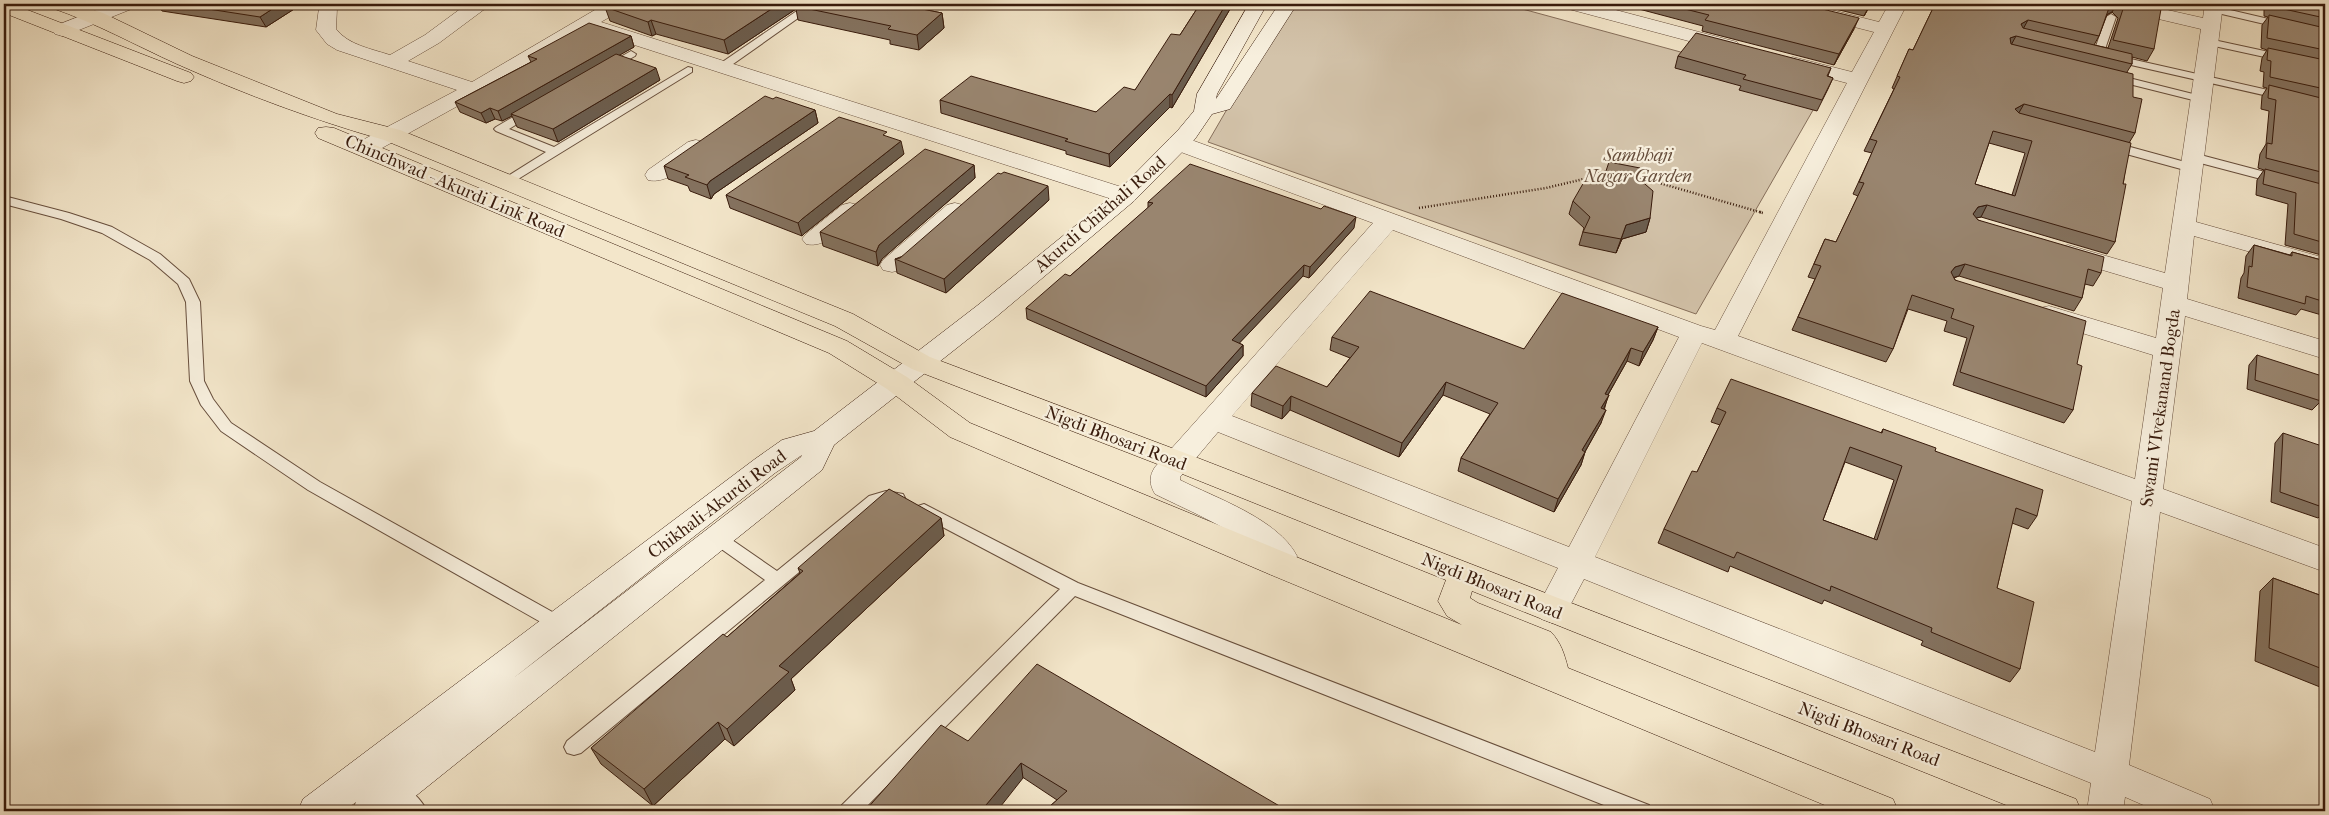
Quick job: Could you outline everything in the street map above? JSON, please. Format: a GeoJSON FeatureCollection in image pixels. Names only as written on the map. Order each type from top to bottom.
{"type":"FeatureCollection","features":[{"type":"Feature","properties":{"kind":"main road","name":"Chinchwad - Akurdi Link Road"},"geometry":{"type":"LineString","coordinates":[[59,4],[96,17],[186,60],[330,118],[392,135],[844,320],[921,363]]}},
{"type":"Feature","properties":{"kind":"main road","name":"Chinchwad - Akurdi Link Road"},"geometry":{"type":"LineString","coordinates":[[4,7],[365,148],[838,347],[897,383]]}},
{"type":"Feature","properties":{"kind":"main road","name":"Nigdi Bhosari Road"},"geometry":{"type":"LineString","coordinates":[[921,363],[1175,460],[2063,811]]}},
{"type":"Feature","properties":{"kind":"main road"},"geometry":{"type":"LineString","coordinates":[[897,383],[960,430],[1280,565],[1880,811]]}},
{"type":"Feature","properties":{"kind":"main road"},"geometry":{"type":"LineString","coordinates":[[1465,576],[1455,595],[1454,600],[1457,606],[1469,614],[1539,642],[1547,650],[1553,677]]}},
{"type":"Feature","properties":{"kind":"street"},"geometry":{"type":"LineString","coordinates":[[62,30],[127,4]]}},
{"type":"Feature","properties":{"kind":"street"},"geometry":{"type":"LineString","coordinates":[[331,4],[328,8],[326,30],[334,40],[344,46],[474,89]]}},
{"type":"Feature","properties":{"kind":"street"},"geometry":{"type":"LineString","coordinates":[[392,62],[432,39],[479,4]]}},
{"type":"Feature","properties":{"kind":"street"},"geometry":{"type":"LineString","coordinates":[[365,148],[474,89],[618,4]]}},
{"type":"Feature","properties":{"kind":"street","name":"Akurdi Chikhali Road"},"geometry":{"type":"LineString","coordinates":[[823,439],[987,311],[1126,196],[1178,143],[1204,110],[1207,94],[1258,4]]}},
{"type":"Feature","properties":{"kind":"street"},"geometry":{"type":"LineString","coordinates":[[1204,110],[1223,105],[1288,4]]}},
{"type":"Feature","properties":{"kind":"street"},"geometry":{"type":"LineString","coordinates":[[1787,4],[1885,29]]}},
{"type":"Feature","properties":{"kind":"street"},"geometry":{"type":"LineString","coordinates":[[1723,340],[1898,4]]}},
{"type":"Feature","properties":{"kind":"street"},"geometry":{"type":"LineString","coordinates":[[1581,5],[1745,50]]}},
{"type":"Feature","properties":{"kind":"street"},"geometry":{"type":"LineString","coordinates":[[2115,10],[2212,20]]}},
{"type":"Feature","properties":{"kind":"street","name":"Swami VIvekanand Bogda"},"geometry":{"type":"LineString","coordinates":[[2105,811],[2212,20]]}},
{"type":"Feature","properties":{"kind":"street"},"geometry":{"type":"LineString","coordinates":[[585,23],[1126,196]]}},
{"type":"Feature","properties":{"kind":"street"},"geometry":{"type":"LineString","coordinates":[[1774,58],[1859,80]]}},
{"type":"Feature","properties":{"kind":"street"},"geometry":{"type":"LineString","coordinates":[[760,103],[784,86]]}},
{"type":"Feature","properties":{"kind":"street"},"geometry":{"type":"LineString","coordinates":[[831,125],[854,109]]}},
{"type":"Feature","properties":{"kind":"street"},"geometry":{"type":"LineString","coordinates":[[909,152],[932,134]]}},
{"type":"Feature","properties":{"kind":"street"},"geometry":{"type":"LineString","coordinates":[[656,175],[712,136]]}},
{"type":"Feature","properties":{"kind":"street"},"geometry":{"type":"LineString","coordinates":[[1178,143],[1694,333],[1723,340],[2325,560]]}},
{"type":"Feature","properties":{"kind":"street"},"geometry":{"type":"LineString","coordinates":[[992,178],[1013,160]]}},
{"type":"Feature","properties":{"kind":"street"},"geometry":{"type":"LineString","coordinates":[[844,191],[806,233],[867,197]]}},
{"type":"Feature","properties":{"kind":"street"},"geometry":{"type":"LineString","coordinates":[[892,265],[970,197]]}},
{"type":"Feature","properties":{"kind":"street"},"geometry":{"type":"LineString","coordinates":[[1280,565],[1282,556],[1267,540],[1245,525],[1166,486],[1165,474],[1381,219]]}},
{"type":"Feature","properties":{"kind":"street"},"geometry":{"type":"LineString","coordinates":[[2184,226],[2325,266]]}},
{"type":"Feature","properties":{"kind":"street"},"geometry":{"type":"LineString","coordinates":[[2046,246],[2325,350]]}},
{"type":"Feature","properties":{"kind":"street"},"geometry":{"type":"LineString","coordinates":[[2024,307],[2167,350]]}},
{"type":"Feature","properties":{"kind":"street"},"geometry":{"type":"LineString","coordinates":[[1552,610],[1694,333]]}},
{"type":"Feature","properties":{"kind":"street"},"geometry":{"type":"LineString","coordinates":[[1213,419],[2110,774],[2196,811]]}},
{"type":"Feature","properties":{"kind":"street","name":"Chikhali-Akurdi Road"},"geometry":{"type":"LineString","coordinates":[[316,811],[792,446],[823,439]]}},
{"type":"Feature","properties":{"kind":"street","name":"Chikhali-Akurdi Road"},"geometry":{"type":"LineString","coordinates":[[370,811],[407,801],[716,537],[812,462],[823,439]]}},
{"type":"Feature","properties":{"kind":"lane"},"geometry":{"type":"LineString","coordinates":[[722,66],[813,4]]}},
{"type":"Feature","properties":{"kind":"lane"},"geometry":{"type":"LineString","coordinates":[[2263,4],[2325,15]]}},
{"type":"Feature","properties":{"kind":"lane"},"geometry":{"type":"LineString","coordinates":[[2115,10],[2093,53],[2203,85]]}},
{"type":"Feature","properties":{"kind":"lane"},"geometry":{"type":"LineString","coordinates":[[2212,20],[2325,35]]}},
{"type":"Feature","properties":{"kind":"lane"},"geometry":{"type":"LineString","coordinates":[[2212,20],[2298,61]]}},
{"type":"Feature","properties":{"kind":"lane"},"geometry":{"type":"LineString","coordinates":[[598,72],[631,54]]}},
{"type":"Feature","properties":{"kind":"lane"},"geometry":{"type":"LineString","coordinates":[[506,181],[688,70]]}},
{"type":"Feature","properties":{"kind":"lane"},"geometry":{"type":"LineString","coordinates":[[2104,75],[2203,85],[2325,106]]}},
{"type":"Feature","properties":{"kind":"lane"},"geometry":{"type":"LineString","coordinates":[[541,105],[500,129],[555,151]]}},
{"type":"Feature","properties":{"kind":"lane"},"geometry":{"type":"LineString","coordinates":[[2103,144],[2289,183]]}},
{"type":"Feature","properties":{"kind":"lane"},"geometry":{"type":"LineString","coordinates":[[4,200],[65,216],[107,230],[155,257],[184,282],[193,302],[197,381],[206,401],[226,428],[314,486],[559,624]]}},
{"type":"Feature","properties":{"kind":"lane"},"geometry":{"type":"LineString","coordinates":[[574,746],[875,500],[886,497],[901,499],[914,505],[1072,588],[1642,811]]}},
{"type":"Feature","properties":{"kind":"lane"},"geometry":{"type":"LineString","coordinates":[[716,537],[777,580]]}},
{"type":"Feature","properties":{"kind":"lane"},"geometry":{"type":"LineString","coordinates":[[849,811],[1072,588]]}},
{"type":"Feature","properties":{"kind":"path"},"geometry":{"type":"LineString","coordinates":[[1626,173],[1786,220]]}},
{"type":"Feature","properties":{"kind":"path"},"geometry":{"type":"LineString","coordinates":[[1381,219],[1546,188],[1597,176]]}},
{"type":"Feature","properties":{"kind":"green space","name":"Sambhaji Nagar Garden"},"geometry":{"type":"Polygon","coordinates":[[[1288,4],[1504,4],[1824,91],[1696,314],[1208,142],[1288,4]]]}},
{"type":"Feature","properties":{"kind":"building"},"geometry":{"type":"Polygon","coordinates":[[[176,4],[280,4],[260,17],[176,4]]]}},
{"type":"Feature","properties":{"kind":"building"},"geometry":{"type":"Polygon","coordinates":[[[611,4],[779,4],[724,40],[651,20],[648,22],[605,7],[611,4]]]}},
{"type":"Feature","properties":{"kind":"building"},"geometry":{"type":"Polygon","coordinates":[[[798,4],[897,4],[942,13],[917,35],[888,29],[891,26],[795,6],[798,4]]]}},
{"type":"Feature","properties":{"kind":"building"},"geometry":{"type":"Polygon","coordinates":[[[1200,4],[1226,4],[1172,95],[1170,94],[1109,154],[1065,141],[1068,139],[940,100],[971,76],[1096,112],[1124,87],[1135,90],[1171,34],[1180,35],[1200,4]]]}},
{"type":"Feature","properties":{"kind":"building"},"geometry":{"type":"Polygon","coordinates":[[[1665,4],[1802,4],[1859,18],[1839,54],[1705,20],[1709,15],[1665,4]]]}},
{"type":"Feature","properties":{"kind":"building"},"geometry":{"type":"Polygon","coordinates":[[[1935,4],[2113,4],[2110,5],[2099,36],[2028,20],[2021,24],[2023,28],[2132,54],[2132,64],[2016,36],[2010,38],[2011,44],[2133,74],[2133,97],[2142,99],[2135,133],[2024,104],[2015,109],[2019,113],[2131,143],[2123,184],[2126,184],[2115,242],[1987,205],[1978,207],[1973,214],[1978,220],[2104,257],[2101,273],[2088,269],[2082,298],[1965,264],[1955,267],[1951,272],[1955,280],[2086,321],[2077,364],[2082,366],[2073,410],[1960,372],[1974,326],[1951,318],[1954,309],[1912,295],[1893,349],[1798,317],[1821,266],[1814,264],[1825,239],[1836,242],[1864,183],[1859,182],[1877,141],[1870,139],[1900,77],[1897,76],[1909,49],[1913,50],[1935,4]],[[1993,131],[1975,184],[2015,196],[2032,141],[1993,131]]]}},
{"type":"Feature","properties":{"kind":"building"},"geometry":{"type":"Polygon","coordinates":[[[2121,4],[2140,4],[2161,9],[2154,49],[2113,40],[2124,6],[2121,4]]]}},
{"type":"Feature","properties":{"kind":"building"},"geometry":{"type":"Polygon","coordinates":[[[2270,4],[2297,4],[2325,9],[2325,18],[2270,6],[2270,4]]]}},
{"type":"Feature","properties":{"kind":"building"},"geometry":{"type":"Polygon","coordinates":[[[2269,15],[2325,28],[2325,50],[2267,38],[2269,15]]]}},
{"type":"Feature","properties":{"kind":"building"},"geometry":{"type":"Polygon","coordinates":[[[589,23],[631,36],[498,111],[490,108],[481,113],[455,102],[537,59],[528,56],[589,23]]]}},
{"type":"Feature","properties":{"kind":"building"},"geometry":{"type":"Polygon","coordinates":[[[1696,33],[1831,68],[1827,76],[1833,78],[1822,100],[1743,79],[1746,75],[1678,56],[1696,33]]]}},
{"type":"Feature","properties":{"kind":"building"},"geometry":{"type":"Polygon","coordinates":[[[2268,48],[2325,60],[2325,89],[2270,77],[2271,61],[2267,60],[2268,48]]]}},
{"type":"Feature","properties":{"kind":"building"},"geometry":{"type":"Polygon","coordinates":[[[616,54],[656,68],[553,129],[511,114],[616,54]]]}},
{"type":"Feature","properties":{"kind":"building"},"geometry":{"type":"Polygon","coordinates":[[[2269,85],[2325,99],[2325,173],[2266,158],[2267,143],[2272,144],[2276,100],[2268,98],[2269,85]]]}},
{"type":"Feature","properties":{"kind":"building"},"geometry":{"type":"Polygon","coordinates":[[[765,96],[773,99],[776,97],[815,110],[710,181],[707,185],[685,177],[689,175],[664,166],[765,96]]]}},
{"type":"Feature","properties":{"kind":"building"},"geometry":{"type":"Polygon","coordinates":[[[839,117],[887,132],[883,135],[901,141],[798,223],[726,195],[839,117]]]}},
{"type":"Feature","properties":{"kind":"building"},"geometry":{"type":"Polygon","coordinates":[[[925,149],[974,165],[879,245],[876,252],[820,232],[925,149]]]}},
{"type":"Feature","properties":{"kind":"building"},"geometry":{"type":"Polygon","coordinates":[[[1609,162],[1640,168],[1638,178],[1653,191],[1650,218],[1626,225],[1621,239],[1583,232],[1590,217],[1573,201],[1588,175],[1606,171],[1609,162]]]}},
{"type":"Feature","properties":{"kind":"building"},"geometry":{"type":"Polygon","coordinates":[[[1190,164],[1321,209],[1324,206],[1356,217],[1310,267],[1304,265],[1232,340],[1243,345],[1206,386],[1026,308],[1065,274],[1070,276],[1153,203],[1148,202],[1190,164]]]}},
{"type":"Feature","properties":{"kind":"building"},"geometry":{"type":"Polygon","coordinates":[[[2265,169],[2325,185],[2325,243],[2294,234],[2296,193],[2263,184],[2265,169]]]}},
{"type":"Feature","properties":{"kind":"building"},"geometry":{"type":"Polygon","coordinates":[[[1004,172],[1048,186],[944,279],[895,259],[900,258],[998,173],[1004,172]]]}},
{"type":"Feature","properties":{"kind":"building"},"geometry":{"type":"Polygon","coordinates":[[[2254,245],[2292,256],[2292,252],[2325,261],[2325,302],[2306,296],[2305,304],[2247,287],[2249,266],[2252,267],[2254,245]]]}},
{"type":"Feature","properties":{"kind":"building"},"geometry":{"type":"Polygon","coordinates":[[[1370,291],[1524,349],[1562,293],[1658,327],[1643,352],[1631,348],[1605,394],[1609,395],[1601,408],[1606,410],[1582,450],[1585,452],[1558,499],[1461,458],[1498,403],[1446,382],[1402,443],[1291,396],[1283,406],[1252,393],[1276,366],[1327,387],[1359,347],[1332,337],[1370,291]]]}},
{"type":"Feature","properties":{"kind":"building"},"geometry":{"type":"Polygon","coordinates":[[[2257,355],[2322,376],[2321,401],[2255,380],[2257,355]]]}},
{"type":"Feature","properties":{"kind":"building"},"geometry":{"type":"Polygon","coordinates":[[[1731,379],[1882,433],[1883,429],[1936,448],[1935,451],[2043,490],[2037,516],[2016,508],[1997,588],[2034,602],[2020,669],[1931,632],[1932,628],[1831,586],[1830,591],[1737,552],[1734,558],[1664,529],[1692,471],[1697,472],[1726,412],[1717,408],[1731,379]],[[1850,447],[1823,520],[1877,540],[1902,466],[1850,447]]]}},
{"type":"Feature","properties":{"kind":"building"},"geometry":{"type":"Polygon","coordinates":[[[2283,433],[2325,447],[2325,508],[2280,492],[2283,433]]]}},
{"type":"Feature","properties":{"kind":"building"},"geometry":{"type":"Polygon","coordinates":[[[889,489],[941,518],[779,666],[789,672],[727,729],[718,722],[644,789],[591,748],[723,634],[727,637],[803,571],[798,568],[889,489]]]}},
{"type":"Feature","properties":{"kind":"building"},"geometry":{"type":"Polygon","coordinates":[[[2273,578],[2325,597],[2325,670],[2269,648],[2273,578]]]}},
{"type":"Feature","properties":{"kind":"building"},"geometry":{"type":"Polygon","coordinates":[[[1037,664],[1288,811],[1056,811],[1049,807],[1067,791],[1021,763],[981,811],[865,811],[941,725],[968,741],[1037,664]]]}}]}
